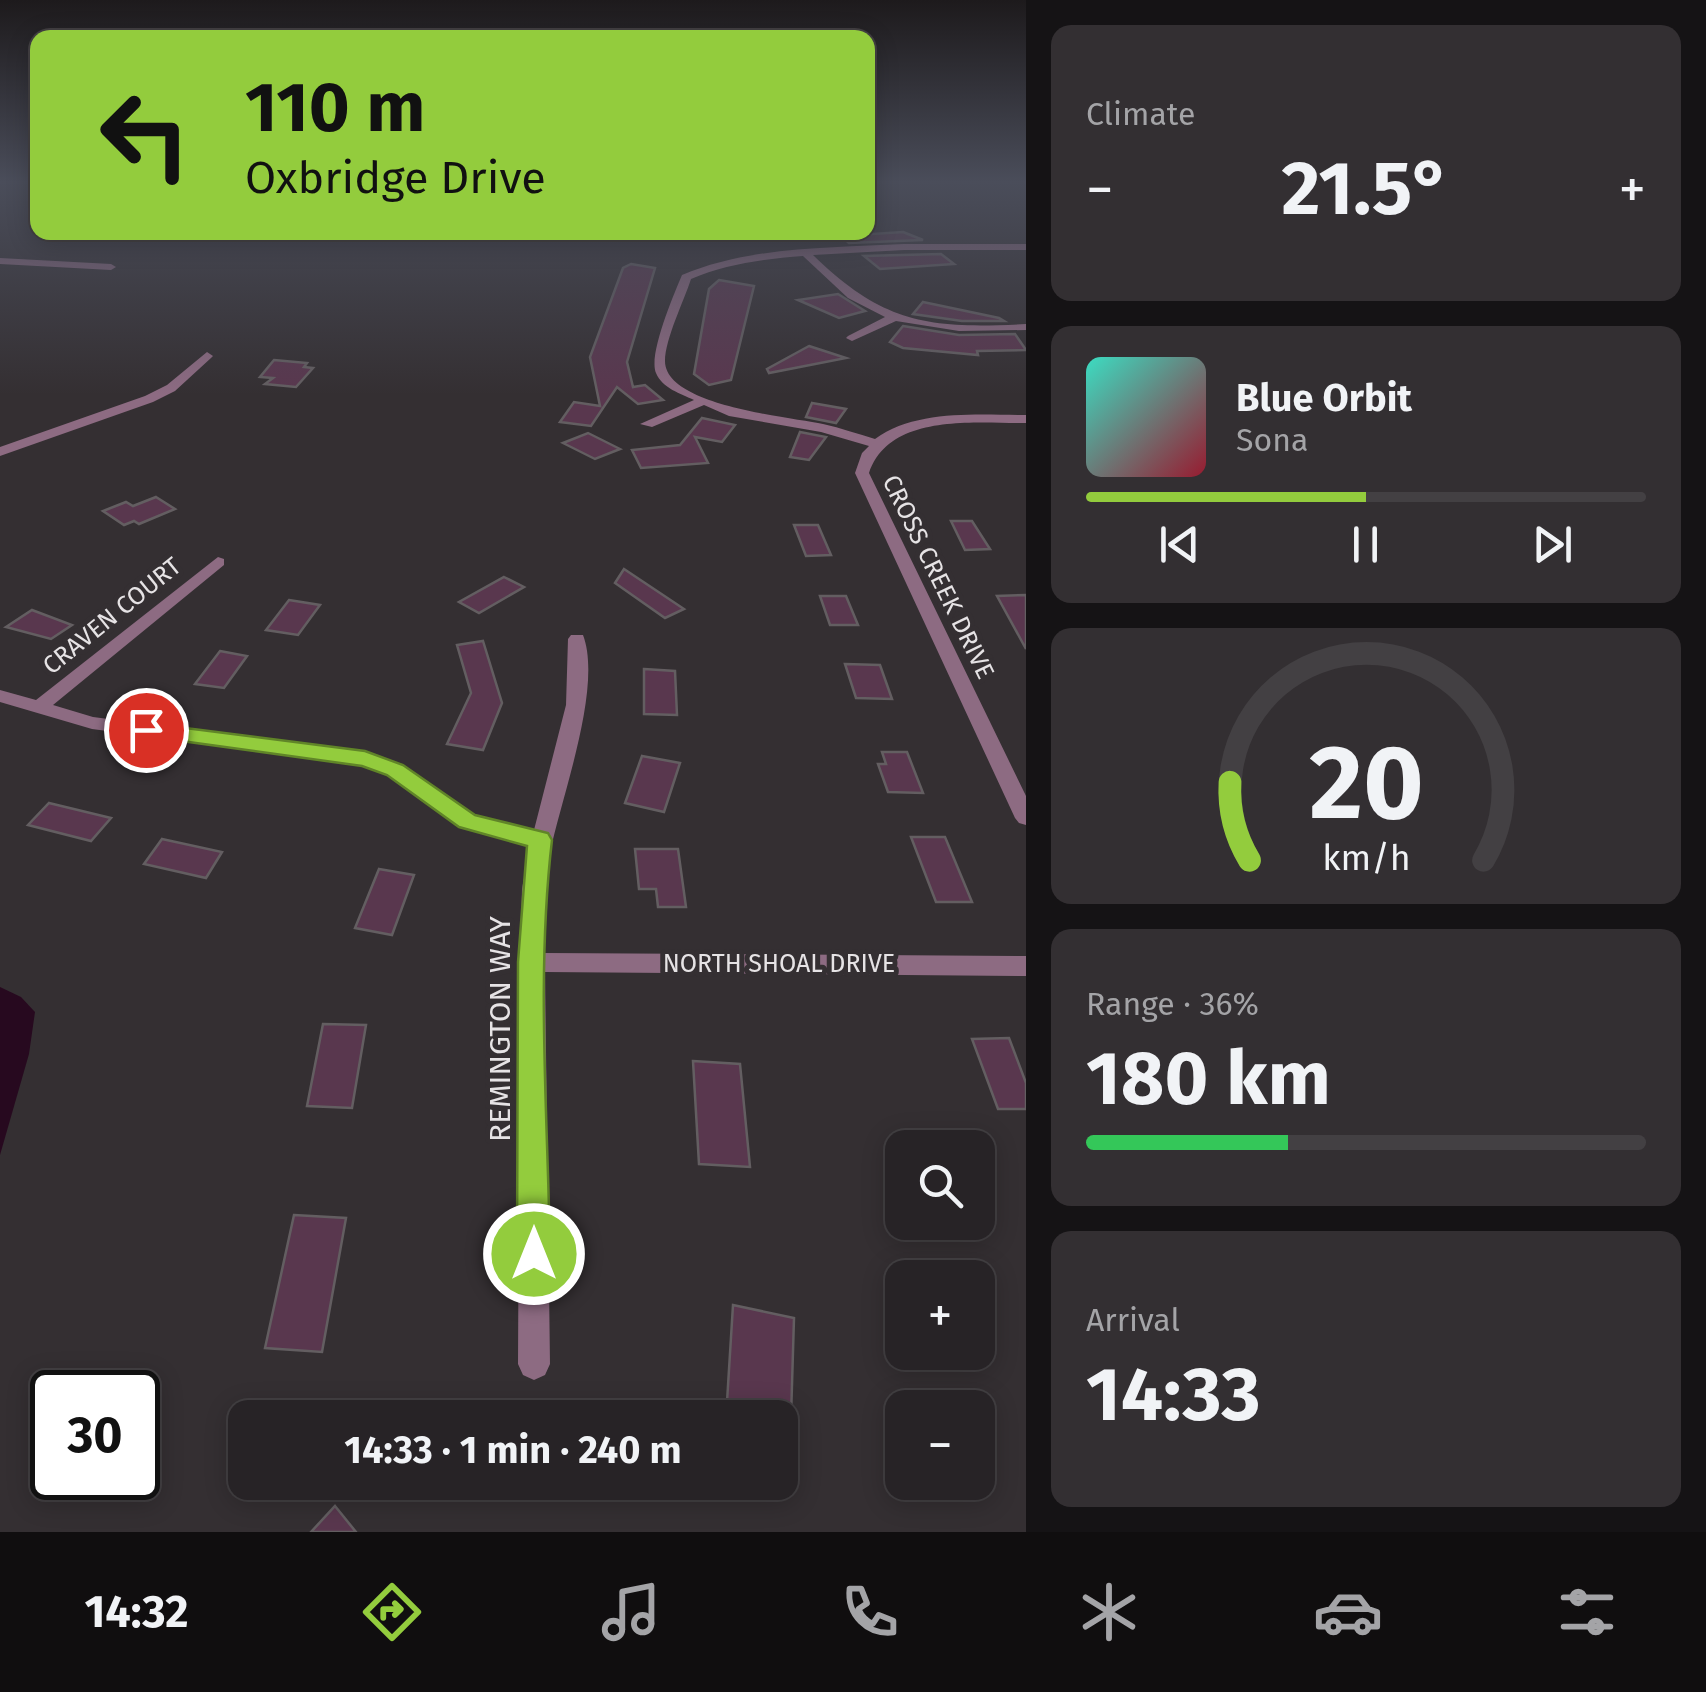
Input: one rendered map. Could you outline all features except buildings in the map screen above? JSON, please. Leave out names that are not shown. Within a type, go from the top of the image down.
[{"type":"street","points":[[838,252],[723,261],[690,273],[682,282],[659,367],[675,387],[701,402],[744,416],[823,428],[877,444]]},
{"type":"street","points":[[806,254],[852,296],[897,316],[962,327],[1026,326]]},
{"type":"street","points":[[0,262],[110,266]]},
{"type":"street","points":[[852,338],[897,316]]},
{"type":"street","points":[[0,452],[149,399],[171,388],[207,356]]},
{"type":"street","points":[[646,424],[701,402]]},
{"type":"street","name":"CROSS CREEK DRIVE","points":[[1026,420],[933,423],[899,432],[877,444],[864,462],[864,484],[1026,818]]},
{"type":"street","name":"CRAVEN COURT","points":[[38,708],[218,562]]},
{"type":"street","name":"REMINGTON WAY","points":[[534,1364],[533,889],[540,840],[577,712],[577,639]]},
{"type":"street","points":[[0,696],[110,726],[365,759],[395,770],[467,821],[540,840]]},
{"type":"street","name":"NORTH SHOAL DRIVE","points":[[532,962],[1026,966]]},
{"type":"shaded area","points":[[0,987],[21,997],[35,1012],[29,1054],[0,1155]]},
{"type":"route","points":[[146,730],[365,759],[395,770],[467,821],[540,840],[533,889],[534,1254]]}]
